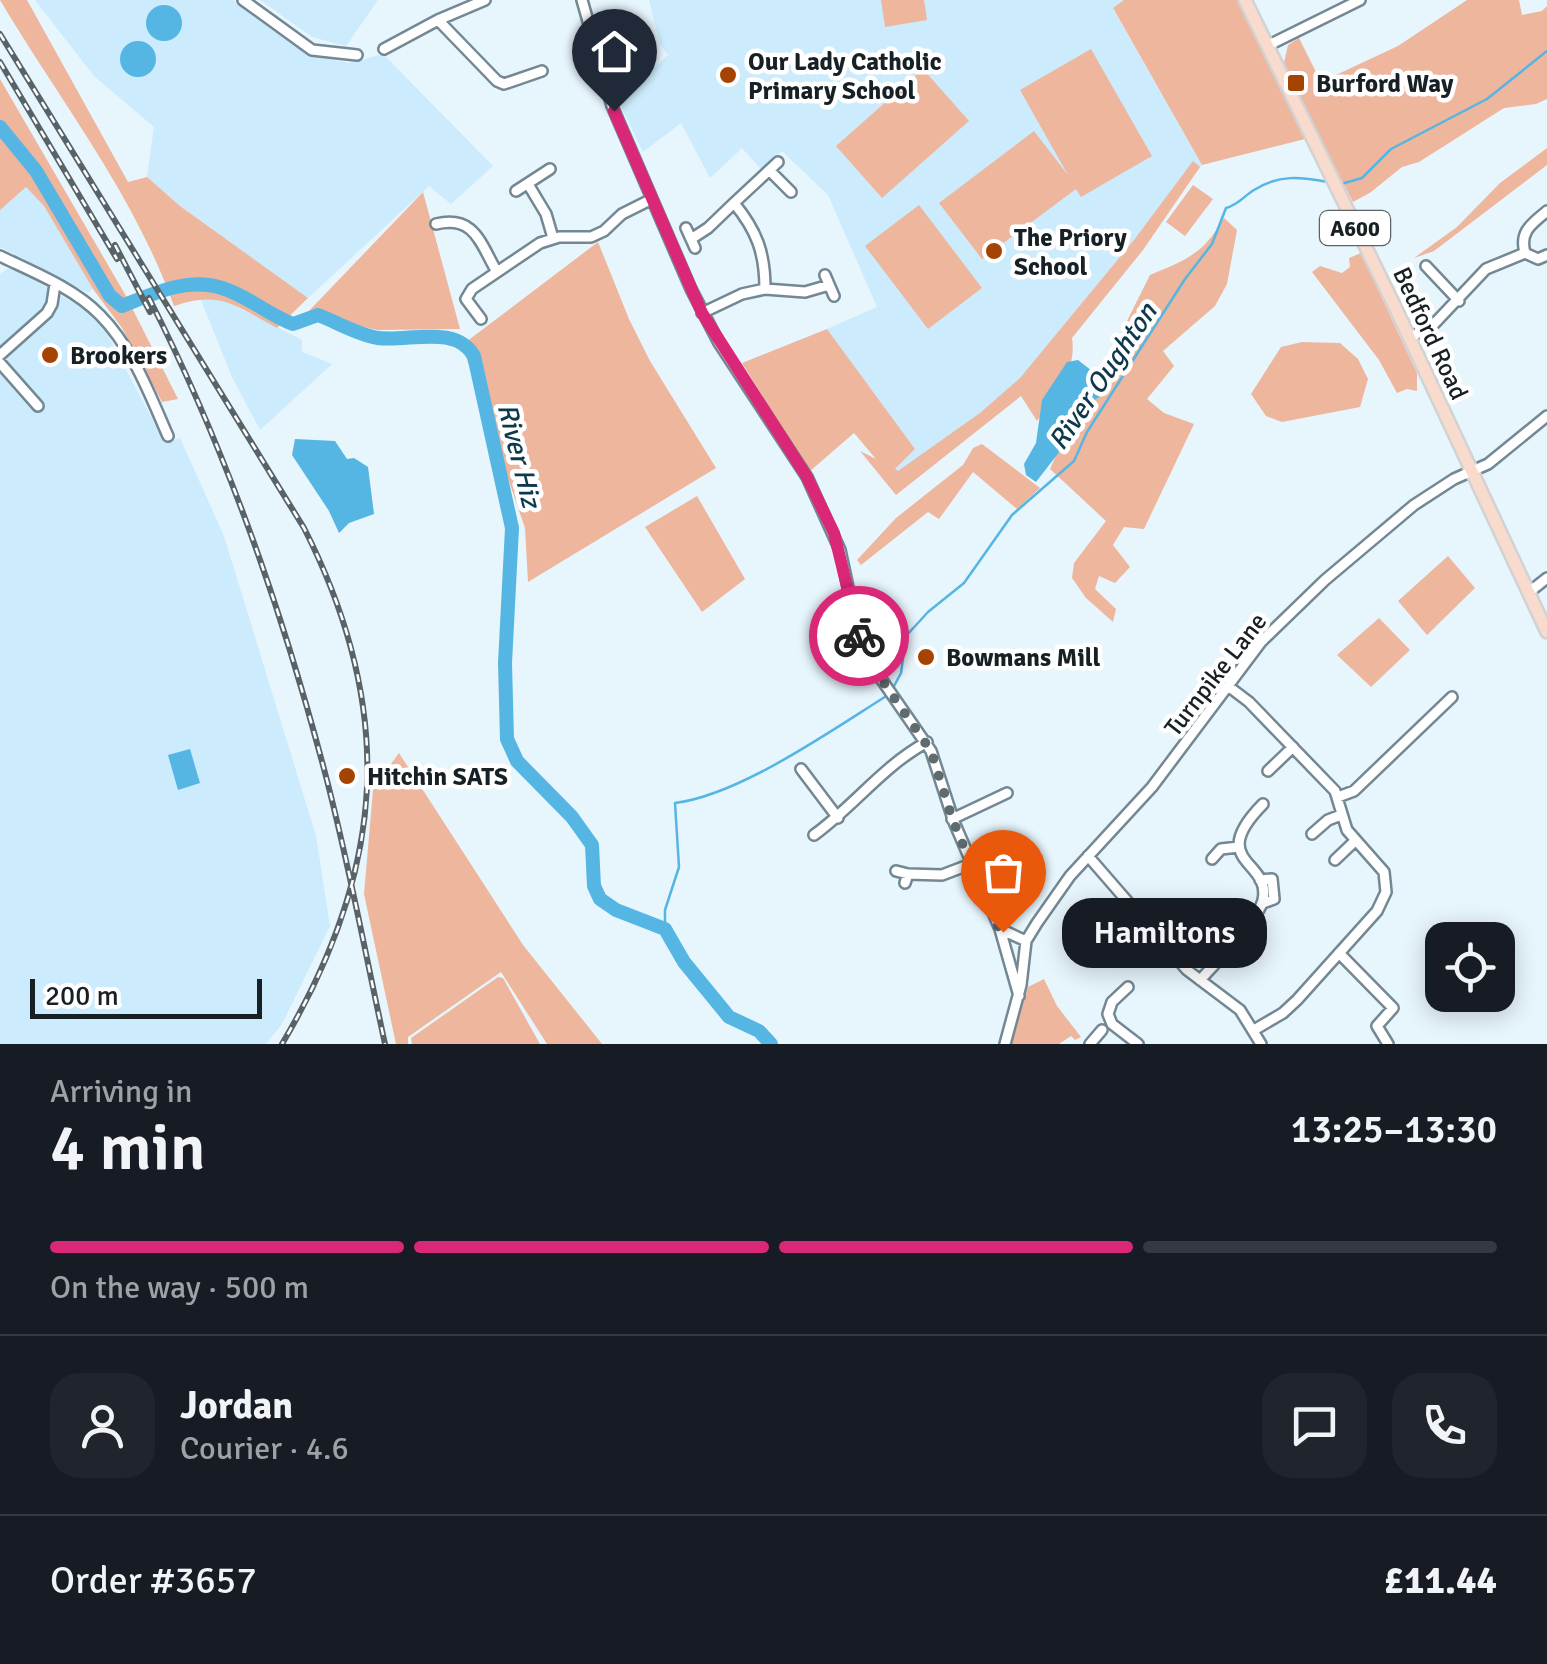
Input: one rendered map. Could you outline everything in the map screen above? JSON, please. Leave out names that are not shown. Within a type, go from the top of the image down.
[{"type":"main road","name":"Bedford Road","points":[[1245,0],[1410,338],[1547,632]]},
{"type":"street","points":[[242,0],[312,50],[356,55]]},
{"type":"street","points":[[384,49],[485,0]]},
{"type":"street","points":[[582,0],[612,106],[702,313],[807,477],[840,550],[858,633],[877,673],[927,742],[952,818],[1000,929],[1019,996]]},
{"type":"street","points":[[1267,46],[1360,0]]},
{"type":"street","points":[[438,20],[497,81],[504,84],[542,71]]},
{"type":"street","points":[[686,228],[693,244],[778,162]]},
{"type":"street","points":[[516,191],[550,169]]},
{"type":"street","points":[[770,171],[792,192]]},
{"type":"street","points":[[528,184],[548,219],[553,238]]},
{"type":"street","points":[[481,319],[466,297],[497,272],[553,238],[592,238],[622,214],[652,199]]},
{"type":"street","points":[[734,203],[760,241],[765,289]]},
{"type":"street","points":[[1524,252],[1521,239],[1526,229],[1547,211]]},
{"type":"street","points":[[436,224],[456,221],[469,226],[497,272]]},
{"type":"street","points":[[1410,338],[1435,323],[1486,269],[1524,252]]},
{"type":"street","points":[[1524,252],[1538,259],[1547,255]]},
{"type":"street","points":[[0,258],[55,284],[92,307],[109,325],[129,356],[168,436]]},
{"type":"street","points":[[1426,266],[1459,301]]},
{"type":"street","points":[[0,355],[48,312],[55,284]]},
{"type":"street","points":[[702,313],[734,297],[765,289],[805,292],[829,285]]},
{"type":"street","points":[[0,363],[38,406]]},
{"type":"street","name":"Turnpike Lane","points":[[1026,941],[1048,906],[1152,787],[1261,642],[1325,580],[1414,505],[1488,464],[1547,416]]},
{"type":"street","points":[[1528,593],[1547,578]]},
{"type":"street","points":[[1228,686],[1249,702],[1334,789],[1341,816],[1356,840],[1382,868],[1386,892],[1377,911],[1290,1008],[1254,1030]]},
{"type":"street","points":[[1338,798],[1354,790],[1452,696]]},
{"type":"street","points":[[814,835],[838,818],[887,768],[927,742]]},
{"type":"street","points":[[1268,771],[1294,747]]},
{"type":"street","points":[[801,769],[838,818]]},
{"type":"street","points":[[952,818],[1006,793]]},
{"type":"street","points":[[1200,980],[1262,903],[1264,890],[1260,880],[1239,847],[1242,829],[1264,804]]},
{"type":"street","points":[[1312,834],[1328,820],[1341,816]]},
{"type":"street","points":[[1334,860],[1356,840]]},
{"type":"street","points":[[1212,859],[1220,850],[1239,847]]},
{"type":"street","points":[[1088,856],[1187,970],[1240,1010],[1260,1044]]},
{"type":"street","points":[[896,871],[907,879],[942,876],[971,864]]},
{"type":"street","points":[[1000,929],[1026,941],[1019,996],[1005,1044]]},
{"type":"street","points":[[1340,953],[1393,1008],[1377,1026],[1377,1032],[1388,1044]]},
{"type":"street","points":[[1128,987],[1112,1002],[1108,1014],[1112,1024],[1138,1044]]},
{"type":"street","points":[[1088,1042],[1102,1030]]},
{"type":"shaded area","points":[[0,0],[27,0],[128,182],[147,177],[180,206],[308,298],[277,328],[217,300],[174,306],[158,265],[117,187]]},
{"type":"shaded area","points":[[35,0],[233,0],[307,54],[349,63],[383,54],[493,166],[451,204],[429,186],[308,298],[180,206],[147,177],[154,127],[94,76]]},
{"type":"shaded area","points":[[260,0],[378,0],[346,46],[312,37]]},
{"type":"shaded area","name":"The Priory School","points":[[649,0],[1124,0],[1113,9],[1202,165],[1089,312],[904,488],[890,474],[915,449],[827,329],[877,307],[828,195],[782,151],[762,170],[742,148],[710,178],[681,123],[643,152],[619,102],[668,55],[660,44]]},
{"type":"shaded area","points":[[881,0],[924,0],[927,20],[885,27]]},
{"type":"shaded area","points":[[1124,0],[1238,0],[1305,139],[1202,165],[1113,8]]},
{"type":"shaded area","points":[[1467,0],[1519,0],[1522,15],[1542,11],[1547,6],[1547,99],[1504,108],[1419,162],[1402,167],[1353,202],[1283,67],[1288,45],[1299,38],[1321,82],[1398,46]]},
{"type":"shaded area","points":[[1091,49],[1152,156],[1081,197],[1076,189],[982,259],[939,203],[1034,131],[1068,175],[1020,90]]},
{"type":"shaded area","points":[[923,69],[969,121],[882,198],[836,146]]},
{"type":"shaded area","points":[[0,79],[126,296],[178,399],[162,402],[122,328],[93,289],[44,206],[26,187],[0,210]]},
{"type":"shaded area","points":[[1547,148],[1547,165],[1434,251],[1414,258],[1457,227],[1500,183]]},
{"type":"shaded area","points":[[1193,161],[1200,167],[1143,250],[1072,338],[1068,372],[1037,421],[1021,396],[896,495],[860,451],[876,459],[854,433],[809,472],[742,363],[827,329],[915,449],[895,469],[898,471],[980,413],[1020,378],[1134,240]]},
{"type":"shaded area","points":[[1193,185],[1213,199],[1185,236],[1166,222]]},
{"type":"shaded area","points":[[26,187],[44,206],[93,289],[88,293],[0,247],[0,210]]},
{"type":"shaded area","points":[[423,192],[460,329],[377,330],[306,314]]},
{"type":"shaded area","points":[[919,205],[982,288],[928,329],[865,246]]},
{"type":"shaded area","points":[[1224,218],[1237,230],[1227,284],[1215,306],[1163,351],[1174,366],[1147,399],[1164,413],[1194,424],[1144,529],[1124,527],[1113,545],[1130,567],[1115,583],[1099,576],[1095,589],[1116,609],[1113,622],[1086,598],[1072,578],[1074,563],[1106,521],[1050,469],[1073,417],[1118,360],[1113,349],[1150,275],[1193,254]]},
{"type":"shaded area","points":[[598,242],[650,361],[716,468],[528,582],[525,528],[462,345]]},
{"type":"shaded area","points":[[1361,253],[1417,373],[1417,391],[1397,393],[1379,360],[1312,272],[1320,266],[1342,273],[1350,267],[1349,258]]},
{"type":"shaded area","points":[[10,267],[83,308],[105,330],[165,443],[180,438],[224,536],[316,836],[330,926],[282,1024],[266,1044],[0,1044],[0,274]]},
{"type":"shaded area","points":[[203,296],[226,301],[302,340],[302,352],[332,364],[260,430],[232,377],[201,300]]},
{"type":"shaded area","points":[[1302,342],[1340,343],[1358,359],[1368,379],[1360,407],[1282,422],[1266,416],[1251,394],[1281,347]]},
{"type":"shaded area","points":[[982,444],[1040,488],[1017,509],[973,472],[939,519],[928,512],[861,565],[857,560],[896,518],[963,465],[973,448]]},
{"type":"shaded area","points":[[697,496],[745,579],[702,612],[645,527]]},
{"type":"shaded area","points":[[1448,556],[1475,588],[1427,635],[1398,601]]},
{"type":"shaded area","points":[[1379,618],[1410,650],[1371,687],[1337,655]]},
{"type":"shaded area","points":[[399,753],[523,945],[602,1044],[547,1044],[501,972],[408,1037],[408,1044],[396,1044],[364,894],[375,767],[388,768]]},
{"type":"shaded area","points":[[498,977],[503,978],[540,1044],[412,1044],[411,1038]]},
{"type":"shaded area","points":[[1044,979],[1057,1006],[1081,1037],[1075,1040],[1071,1036],[1059,1044],[1010,1044],[1028,987]]},
{"type":"water","points":[[164,5],[176,11],[182,23],[176,35],[164,41],[152,35],[146,23],[152,11]]},
{"type":"water","points":[[138,41],[151,46],[156,59],[151,72],[138,77],[125,72],[120,59],[125,46]]},
{"type":"water","points":[[1121,354],[1122,362],[1099,397],[1084,408],[1060,451],[1036,482],[1026,475],[1024,464],[1036,443],[1042,400],[1067,362],[1078,360],[1092,371]]},
{"type":"water","points":[[295,439],[335,441],[347,459],[354,458],[368,467],[374,514],[349,523],[339,533],[292,455]]},
{"type":"water","points":[[190,749],[200,783],[178,790],[168,755]]},
{"type":"waterway","name":"River Oughton","points":[[1341,184],[1362,178],[1391,149],[1487,99],[1547,51]]},
{"type":"waterway","name":"River Hiz","points":[[0,127],[36,171],[110,296],[122,306],[171,288],[209,285],[231,291],[293,324],[318,315],[378,338],[443,337],[466,346],[474,356],[512,528],[505,663],[507,739],[517,761],[572,817],[592,845],[594,886],[600,899],[616,910],[665,929],[684,962],[729,1017],[759,1031],[771,1044]]},
{"type":"waterway","name":"River Oughton","points":[[893,688],[901,673],[906,636],[964,583],[1012,515],[1074,461],[1087,432],[1185,279],[1212,244],[1226,208],[1272,181],[1299,178],[1328,182]]},
{"type":"waterway","name":"River Oughton","points":[[665,929],[665,910],[679,867],[675,803],[728,788],[756,775],[888,695]]},
{"type":"railway","points":[[0,34],[304,528],[334,596],[354,661],[365,726],[367,789],[359,852],[342,915],[317,979],[282,1044]]},
{"type":"railway","points":[[0,62],[117,259]]},
{"type":"railway","points":[[115,245],[150,312]]},
{"type":"railway","points":[[149,298],[226,470],[289,648],[333,803],[385,1044]]},
{"type":"way so far","points":[[859,636],[877,673],[927,742],[994,922],[1003,932]]},
{"type":"place","name":"Our Lady Catholic Primary School","points":[[728,75]]},
{"type":"place","name":"Burford Way","points":[[1296,83]]},
{"type":"place","name":"The Priory School","points":[[994,251]]},
{"type":"place","name":"Brookers","points":[[50,355]]},
{"type":"place","name":"Bowmans Mill","points":[[926,657]]},
{"type":"place","name":"Hitchin SATS","points":[[347,776]]},
{"type":"place","name":"Hamiltons","points":[[1003,932]]},
{"type":"route","points":[[614,111],[702,313],[807,477],[834,533],[859,636]]}]
